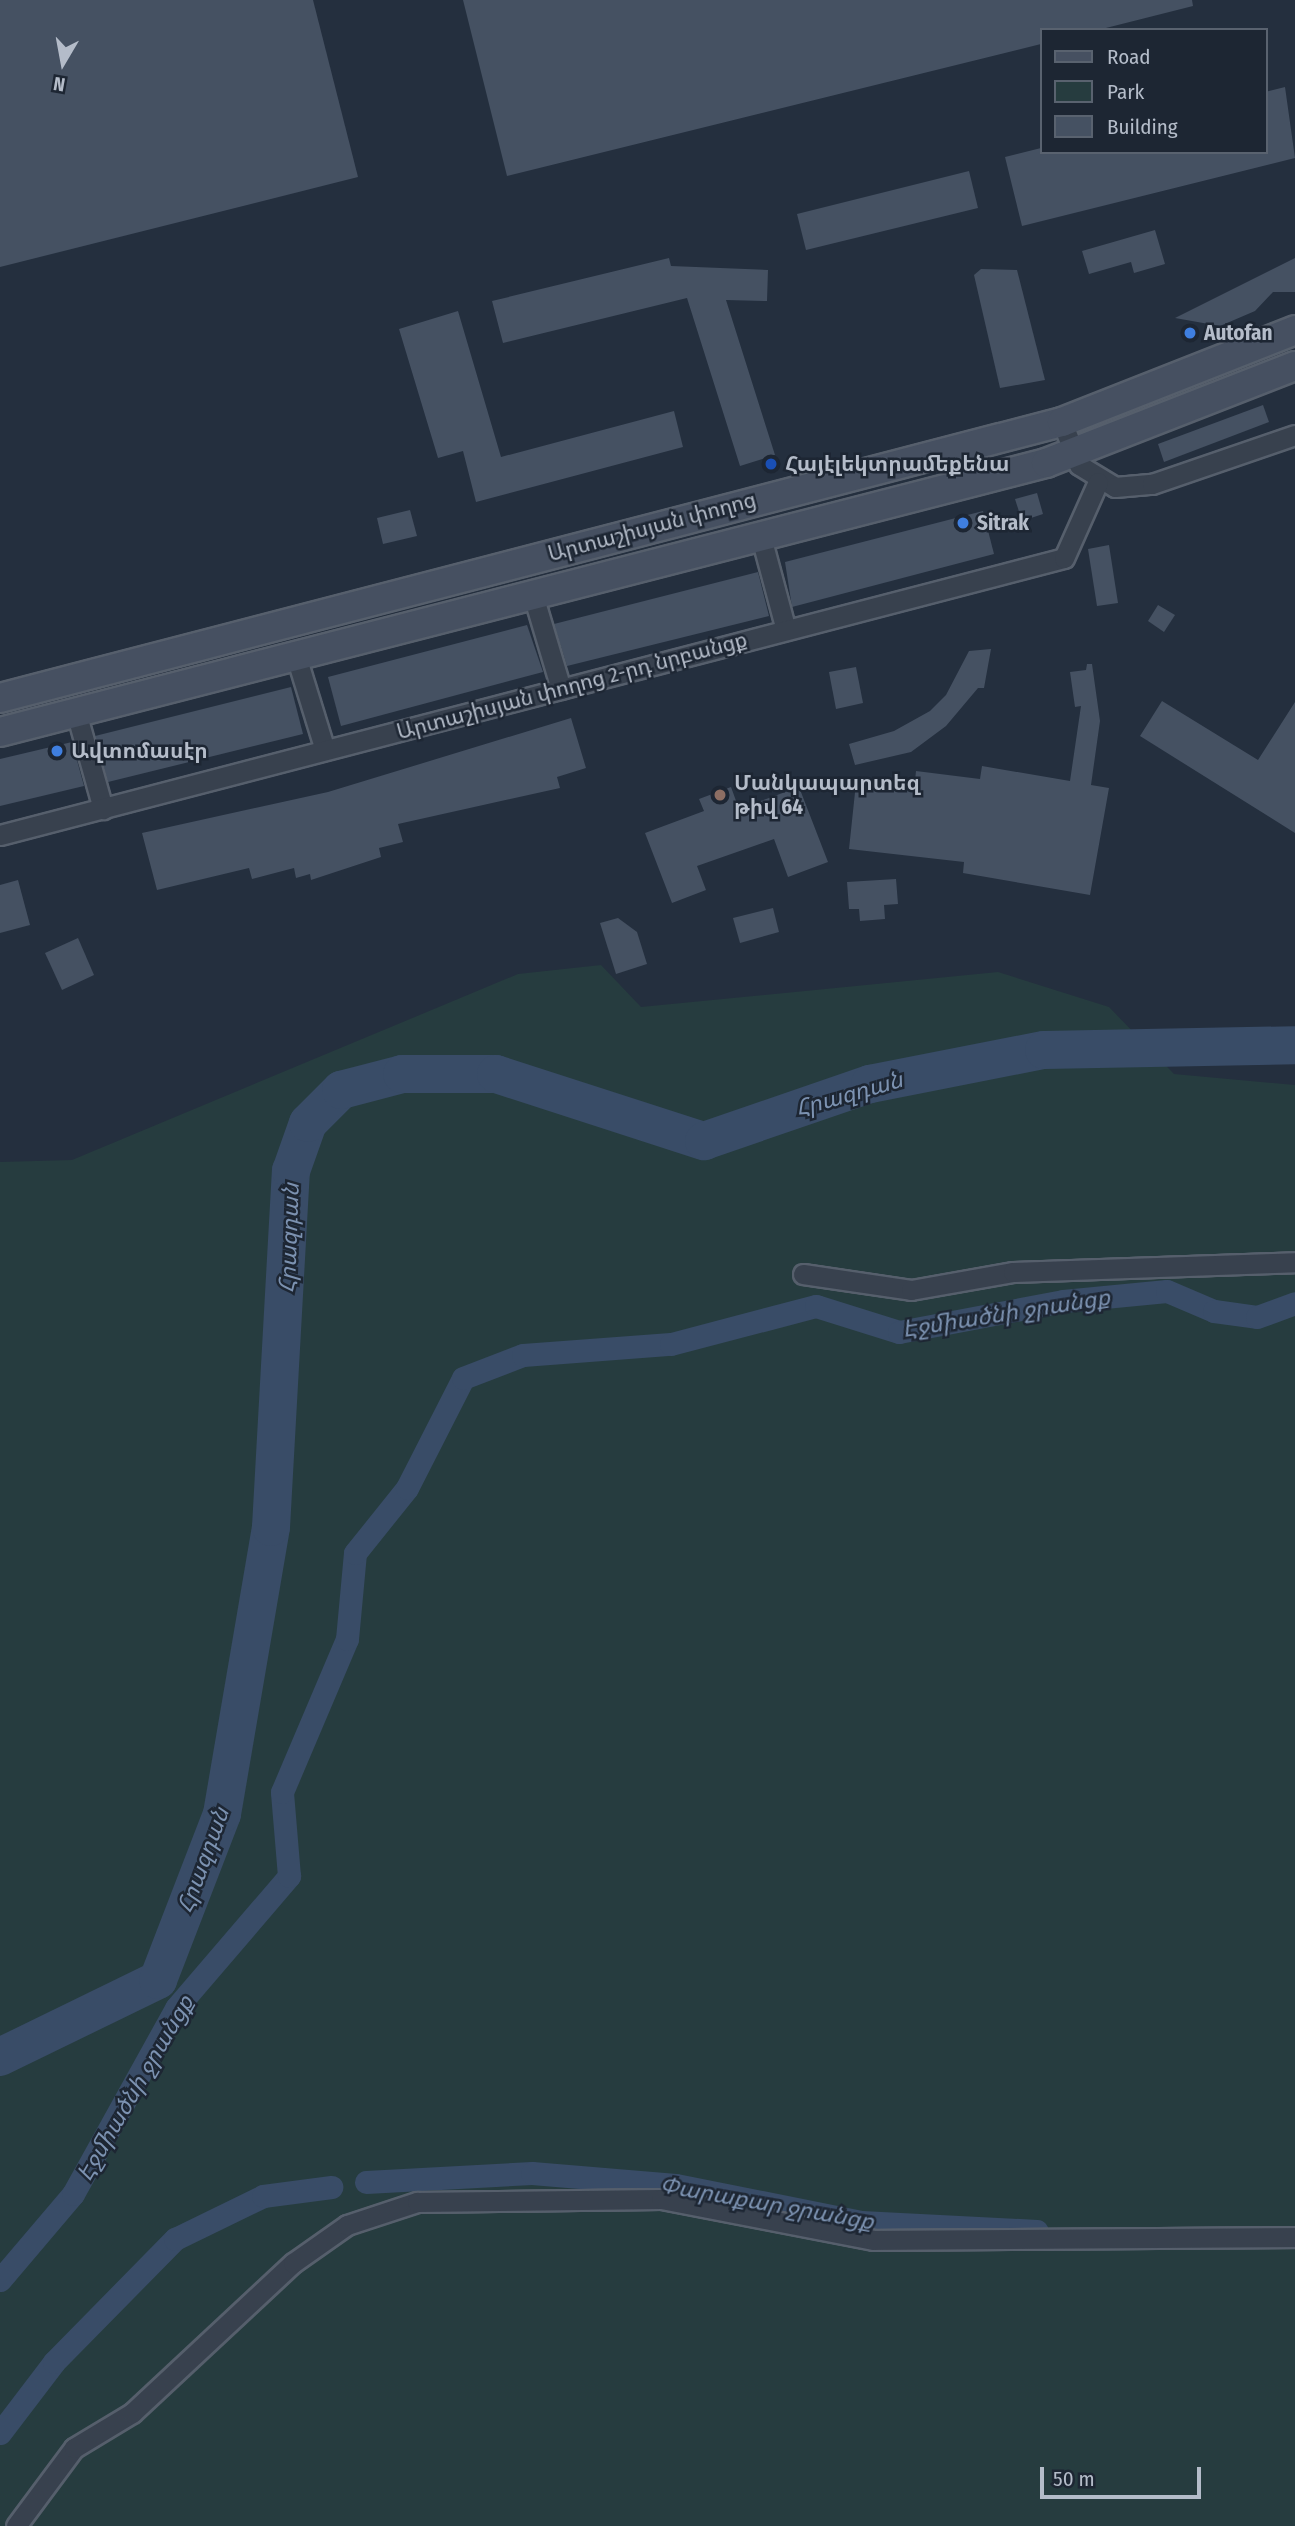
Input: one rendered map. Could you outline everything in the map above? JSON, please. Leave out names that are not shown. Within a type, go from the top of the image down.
[{"type":"main road","name":"Արտաշիսյան փողոց","points":[[0,698],[1062,422],[1295,330]]},
{"type":"main road","name":"Արտաշիսյան փողոց","points":[[0,732],[1073,454],[1295,366]]},
{"type":"street","points":[[1062,422],[1073,454],[1098,482],[1143,486],[1295,435]]},
{"type":"street","name":"Արտաշիսյան փողոց 2-րդ նրբանցք","points":[[0,835],[1064,558],[1098,482]]},
{"type":"street","points":[[761,537],[786,630]]},
{"type":"street","points":[[533,595],[561,688]]},
{"type":"street","points":[[296,656],[325,750]]},
{"type":"street","points":[[76,712],[103,809]]},
{"type":"street","points":[[803,1274],[911,1290],[1013,1272],[1295,1262]]},
{"type":"street","points":[[16,2526],[74,2448],[132,2413],[293,2263],[347,2225],[416,2202],[661,2199],[873,2240],[1295,2237]]},
{"type":"green space","points":[[601,965],[641,1007],[998,972],[1109,1007],[1174,1074],[1295,1085],[1295,2526],[0,2526],[0,1162],[72,1160],[518,974]]},
{"type":"building","points":[[0,0],[313,0],[358,177],[0,267]]},
{"type":"building","points":[[463,0],[1192,0],[1193,6],[1106,28],[1040,28],[1040,44],[507,176]]},
{"type":"building","points":[[1285,87],[1295,158],[1022,226],[1005,157],[1040,148],[1040,154],[1267,154],[1267,92]]},
{"type":"building","points":[[969,171],[978,208],[806,250],[797,214]]},
{"type":"building","points":[[1155,230],[1165,264],[1134,273],[1131,262],[1089,274],[1082,251]]},
{"type":"building","points":[[669,258],[671,266],[768,270],[767,301],[726,300],[775,455],[740,466],[687,298],[503,343],[492,301]]},
{"type":"building","points":[[1295,258],[1295,292],[1273,292],[1255,311],[1220,326],[1175,318]]},
{"type":"building","points":[[981,269],[1017,270],[1045,380],[1000,388],[974,275]]},
{"type":"building","points":[[458,311],[501,457],[674,411],[683,447],[476,502],[463,451],[438,458],[399,329]]},
{"type":"building","points":[[1263,405],[1269,422],[1164,462],[1158,444]]},
{"type":"building","points":[[1037,493],[1043,514],[1022,521],[1015,499]]},
{"type":"building","points":[[410,510],[417,536],[383,544],[377,518]]},
{"type":"building","points":[[983,511],[994,554],[792,607],[785,562]]},
{"type":"building","points":[[1109,545],[1118,603],[1097,606],[1088,549]]},
{"type":"building","points":[[758,572],[769,616],[567,666],[554,624]]},
{"type":"building","points":[[1158,605],[1175,615],[1164,632],[1148,621]]},
{"type":"building","points":[[527,625],[543,672],[341,726],[328,677]]},
{"type":"building","points":[[991,649],[984,688],[978,688],[946,726],[911,752],[855,765],[849,744],[894,731],[930,711],[946,695],[969,651]]},
{"type":"building","points":[[1087,664],[1092,664],[1100,721],[1091,785],[1109,788],[1090,895],[963,873],[964,862],[849,849],[856,783],[914,790],[916,771],[980,779],[982,766],[1070,781],[1081,706],[1075,707],[1070,672],[1086,670]]},
{"type":"building","points":[[856,667],[863,703],[836,709],[829,672]]},
{"type":"building","points":[[291,687],[303,734],[108,782],[95,736]]},
{"type":"building","points":[[1162,701],[1258,760],[1295,702],[1295,833],[1140,736]]},
{"type":"building","points":[[571,718],[586,768],[557,777],[560,788],[398,824],[403,842],[379,848],[381,857],[311,880],[310,874],[296,878],[294,868],[252,879],[249,868],[157,890],[142,833],[328,792]]},
{"type":"building","points":[[72,742],[84,786],[0,806],[0,759]]},
{"type":"building","points":[[731,787],[739,809],[799,787],[828,862],[788,877],[774,839],[697,866],[706,890],[672,903],[645,833],[704,811],[699,799]]},
{"type":"building","points":[[896,879],[898,904],[884,905],[885,919],[860,921],[859,909],[849,909],[847,882]]},
{"type":"building","points":[[18,880],[30,925],[0,933],[0,885]]},
{"type":"building","points":[[773,908],[779,932],[740,943],[733,918]]},
{"type":"building","points":[[618,918],[637,932],[647,964],[616,974],[600,923]]},
{"type":"building","points":[[78,938],[94,975],[62,990],[45,953]]},
{"type":"waterway","name":"Հրազդան","points":[[0,2057],[158,1980],[222,1814],[271,1527],[291,1171],[308,1123],[341,1090],[402,1074],[496,1074],[704,1141],[870,1084],[1044,1050],[1295,1045]]},
{"type":"waterway","name":"Էջմիածնի ջրանցք","points":[[0,2280],[73,2194],[176,2008],[289,1876],[282,1792],[347,1639],[355,1553],[407,1488],[463,1378],[523,1355],[671,1344],[816,1306],[899,1332],[1063,1301],[1167,1291],[1214,1311],[1257,1317],[1295,1303]]},
{"type":"waterway","name":"Փարաքար ջրանցք","points":[[366,2182],[532,2173],[676,2185],[861,2222],[1037,2231]]},
{"type":"waterway","name":"Փարաքար ջրանցք","points":[[0,2433],[54,2362],[175,2239],[263,2196],[331,2187]]},
{"type":"place","name":"Autofan","points":[[1190,333]]},
{"type":"place","name":"Հայէլեկտրամեքենա","points":[[771,464]]},
{"type":"place","name":"Sitrak","points":[[963,523]]},
{"type":"place","name":"Ավտոմասէր","points":[[57,751]]},
{"type":"place","name":"Մանկապարտեզ թիվ 64","points":[[720,795]]}]
